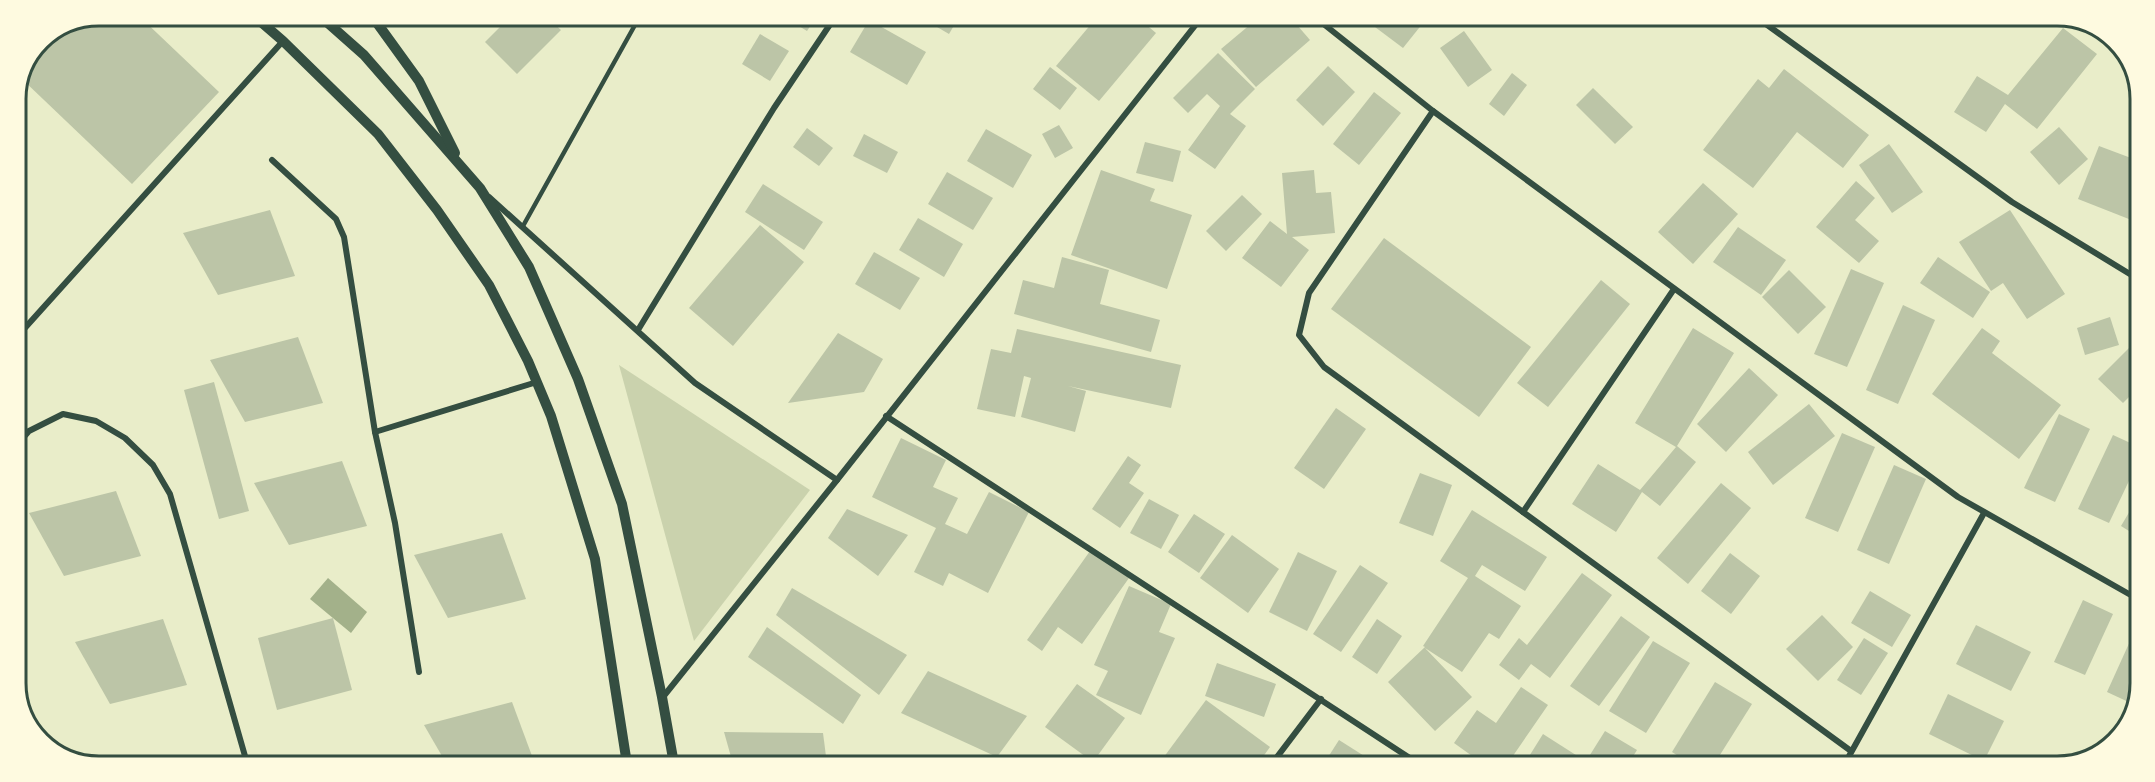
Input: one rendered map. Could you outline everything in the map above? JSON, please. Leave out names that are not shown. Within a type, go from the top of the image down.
[{"type":"street","points":[[266,26],[378,134],[437,210],[489,285],[537,382],[551,416],[595,559],[626,756]]},
{"type":"street","points":[[332,26],[364,55],[480,188],[695,383],[837,480]]},
{"type":"street","points":[[379,26],[419,81],[463,169]]},
{"type":"street","points":[[638,330],[774,108],[829,26]]},
{"type":"street","points":[[662,697],[837,480],[1195,26]]},
{"type":"street","points":[[1326,26],[1433,111],[1958,497],[2130,594]]},
{"type":"street","points":[[1769,26],[2012,202],[2129,273]]},
{"type":"street","points":[[26,327],[283,41]]},
{"type":"street","points":[[1433,111],[1309,293],[1299,334],[1324,367],[1851,751]]},
{"type":"street","points":[[272,160],[336,219],[344,237],[375,432],[395,523],[419,672]]},
{"type":"street","points":[[480,188],[529,267],[578,380],[601,442],[622,504],[673,756]]},
{"type":"street","points":[[1523,512],[1674,289]]},
{"type":"street","points":[[375,432],[537,382]]},
{"type":"street","points":[[26,434],[63,414],[96,421],[124,438],[153,465],[170,494],[245,756]]},
{"type":"street","points":[[886,416],[1407,756]]},
{"type":"street","points":[[1848,756],[1984,513]]},
{"type":"street","points":[[1278,756],[1321,699]]},
{"type":"lane","points":[[523,226],[634,26]]},
{"type":"shaded area","points":[[619,365],[810,490],[694,641]]},
{"type":"shaded area","points":[[328,578],[367,612],[351,633],[310,599]]},
{"type":"building","points":[[99,26],[150,26],[219,92],[132,184],[27,84],[38,58],[47,47],[71,31]]},
{"type":"building","points":[[501,26],[557,26],[561,30],[517,74],[485,42]]},
{"type":"building","points":[[799,26],[810,26],[807,31]]},
{"type":"building","points":[[865,26],[880,26],[926,52],[907,85],[850,52]]},
{"type":"building","points":[[935,26],[954,26],[949,34]]},
{"type":"building","points":[[1089,26],[1148,26],[1156,33],[1099,101],[1056,66]]},
{"type":"building","points":[[1248,26],[1298,26],[1310,40],[1256,87],[1221,49]]},
{"type":"building","points":[[1374,26],[1421,26],[1403,48]]},
{"type":"building","points":[[2063,28],[2097,54],[2037,129],[2005,104],[1986,132],[1954,112],[1977,76],[2008,95]]},
{"type":"building","points":[[1464,31],[1492,70],[1468,87],[1440,48]]},
{"type":"building","points":[[760,34],[789,51],[770,81],[742,64]]},
{"type":"building","points":[[1218,53],[1255,89],[1230,114],[1246,126],[1215,169],[1188,150],[1220,106],[1207,94],[1188,113],[1173,98]]},
{"type":"building","points":[[1328,66],[1355,92],[1323,126],[1296,100]]},
{"type":"building","points":[[1050,67],[1077,88],[1060,110],[1033,89]]},
{"type":"building","points":[[1784,69],[1869,135],[1843,168],[1797,132],[1753,188],[1703,150],[1758,79],[1769,88]]},
{"type":"building","points":[[1512,73],[1527,85],[1504,116],[1489,104]]},
{"type":"building","points":[[1593,88],[1633,127],[1615,144],[1576,105]]},
{"type":"building","points":[[1374,92],[1401,113],[1359,165],[1333,144]]},
{"type":"building","points":[[1059,125],[1073,148],[1055,158],[1042,134]]},
{"type":"building","points":[[2059,127],[2088,159],[2059,185],[2030,152]]},
{"type":"building","points":[[807,128],[833,148],[819,166],[793,147]]},
{"type":"building","points":[[986,129],[1032,155],[1013,188],[967,161]]},
{"type":"building","points":[[864,134],[898,152],[887,173],[853,156]]},
{"type":"building","points":[[1145,142],[1181,151],[1173,182],[1136,173]]},
{"type":"building","points":[[1889,144],[1923,192],[1892,213],[1859,165]]},
{"type":"building","points":[[2099,146],[2129,157],[2129,219],[2078,199]]},
{"type":"building","points":[[1101,170],[1155,189],[1150,201],[1192,215],[1167,289],[1071,255]]},
{"type":"building","points":[[1314,170],[1316,193],[1331,192],[1335,233],[1292,237],[1309,250],[1281,287],[1242,258],[1270,221],[1287,234],[1282,173]]},
{"type":"building","points":[[947,172],[993,198],[973,230],[928,204]]},
{"type":"building","points":[[1856,181],[1875,198],[1855,220],[1879,241],[1859,263],[1816,227]]},
{"type":"building","points":[[1703,183],[1738,214],[1693,264],[1658,232]]},
{"type":"building","points":[[763,184],[823,222],[804,250],[745,212]]},
{"type":"building","points":[[1242,195],[1262,214],[1226,251],[1206,231]]},
{"type":"building","points":[[270,210],[295,276],[218,295],[183,233]]},
{"type":"building","points":[[2010,210],[2065,294],[2027,319],[2003,283],[1991,291],[1959,242]]},
{"type":"building","points":[[918,218],[963,244],[944,277],[899,250]]},
{"type":"building","points":[[760,225],[804,262],[733,346],[689,308]]},
{"type":"building","points":[[1738,227],[1786,260],[1761,295],[1713,262]]},
{"type":"building","points":[[1384,238],[1531,347],[1479,417],[1331,309]]},
{"type":"building","points":[[874,252],[920,278],[900,310],[855,284]]},
{"type":"building","points":[[1062,257],[1109,270],[1100,304],[1160,320],[1151,352],[1014,314],[1023,280],[1054,288]]},
{"type":"building","points":[[1938,257],[1990,292],[1973,318],[1920,283]]},
{"type":"building","points":[[1851,269],[1884,283],[1847,367],[1814,354]]},
{"type":"building","points":[[1789,270],[1826,307],[1798,334],[1762,297]]},
{"type":"building","points":[[1601,280],[1630,304],[1548,407],[1517,383]]},
{"type":"building","points":[[1903,305],[1935,320],[1898,404],[1866,390]]},
{"type":"building","points":[[2110,317],[2119,345],[2085,355],[2077,328]]},
{"type":"building","points":[[1693,328],[1734,353],[1677,446],[1696,462],[1660,506],[1642,492],[1616,532],[1572,504],[1598,464],[1640,490],[1676,447],[1635,423]]},
{"type":"building","points":[[1982,328],[2000,341],[1992,353],[2061,405],[2019,459],[1932,394]]},
{"type":"building","points":[[1017,329],[1181,365],[1171,408],[1068,386],[1086,391],[1075,432],[1021,417],[1031,378],[1024,376],[1015,417],[977,409],[991,349],[1011,353]]},
{"type":"building","points":[[838,333],[883,359],[864,392],[788,403]]},
{"type":"building","points":[[298,337],[323,403],[245,422],[210,360]]},
{"type":"building","points":[[2129,348],[2130,396],[2123,403],[2098,379]]},
{"type":"building","points":[[1749,368],[1778,395],[1726,452],[1697,424]]},
{"type":"building","points":[[214,382],[249,511],[219,519],[184,390]]},
{"type":"building","points":[[1809,404],[1835,436],[1773,485],[1748,452]]},
{"type":"building","points":[[1336,408],[1366,429],[1324,489],[1294,468]]},
{"type":"building","points":[[2059,414],[2090,429],[2055,502],[2024,488]]},
{"type":"building","points":[[1842,433],[1875,447],[1838,532],[1805,518]]},
{"type":"building","points":[[2113,435],[2130,443],[2130,479],[2109,523],[2078,509]]},
{"type":"building","points":[[901,438],[946,460],[933,487],[958,498],[945,524],[967,534],[989,492],[1029,512],[988,593],[949,573],[943,586],[914,572],[936,528],[872,497]]},
{"type":"building","points":[[1128,456],[1141,465],[1129,483],[1144,493],[1120,528],[1092,509]]},
{"type":"building","points":[[342,461],[367,526],[289,545],[254,483]]},
{"type":"building","points":[[1894,465],[1926,479],[1889,564],[1857,550]]},
{"type":"building","points":[[1420,473],[1452,485],[1433,536],[1399,523]]},
{"type":"building","points":[[1721,483],[1751,508],[1688,584],[1657,558]]},
{"type":"building","points":[[116,491],[141,556],[64,576],[29,513]]},
{"type":"building","points":[[1149,499],[1179,515],[1161,549],[1130,533]]},
{"type":"building","points":[[847,509],[908,535],[878,576],[828,538]]},
{"type":"building","points":[[1472,510],[1547,557],[1525,591],[1482,565],[1475,576],[1521,606],[1499,639],[1489,633],[1462,672],[1425,648],[1472,697],[1435,731],[1388,682],[1425,647],[1423,646],[1468,578],[1440,561]]},
{"type":"building","points":[[2130,511],[2130,531],[2121,526]]},
{"type":"building","points":[[1194,514],[1225,534],[1199,573],[1168,552]]},
{"type":"building","points":[[502,533],[526,599],[448,618],[414,555]]},
{"type":"building","points":[[1232,535],[1279,569],[1248,613],[1200,578]]},
{"type":"building","points":[[1090,551],[1129,578],[1082,644],[1058,627],[1042,651],[1027,640]]},
{"type":"building","points":[[1298,552],[1337,571],[1307,631],[1269,612]]},
{"type":"building","points":[[1730,553],[1760,576],[1731,614],[1701,591]]},
{"type":"building","points":[[1360,565],[1388,583],[1341,652],[1313,634]]},
{"type":"building","points":[[1582,573],[1612,595],[1550,678],[1531,664],[1519,680],[1499,665],[1519,638],[1527,645]]},
{"type":"building","points":[[1129,586],[1171,604],[1159,632],[1175,638],[1141,715],[1096,695],[1108,671],[1094,665]]},
{"type":"building","points":[[792,588],[907,655],[879,695],[776,615]]},
{"type":"building","points":[[1870,591],[1911,615],[1892,647],[1851,623]]},
{"type":"building","points":[[2083,600],[2113,614],[2085,675],[2054,662]]},
{"type":"building","points":[[1822,615],[1853,647],[1818,681],[1786,649]]},
{"type":"building","points":[[1621,616],[1650,637],[1599,706],[1570,686]]},
{"type":"building","points":[[333,618],[352,690],[277,710],[258,638]]},
{"type":"building","points":[[163,619],[187,685],[110,704],[75,642]]},
{"type":"building","points":[[1377,619],[1402,636],[1377,674],[1352,657]]},
{"type":"building","points":[[1976,625],[2031,652],[2011,691],[1956,664]]},
{"type":"building","points":[[767,627],[861,695],[843,724],[748,657]]},
{"type":"building","points":[[1864,638],[1888,653],[1861,695],[1837,680]]},
{"type":"building","points":[[1653,641],[1690,663],[1646,733],[1609,711]]},
{"type":"building","points":[[2130,641],[2130,683],[2127,701],[2107,692]]},
{"type":"building","points":[[1217,663],[1276,684],[1264,717],[1205,696]]},
{"type":"building","points":[[928,671],[1027,716],[998,756],[995,756],[901,713]]},
{"type":"building","points":[[1715,682],[1752,704],[1719,756],[1678,756],[1672,752]]},
{"type":"building","points":[[1077,684],[1125,718],[1097,756],[1085,756],[1045,727]]},
{"type":"building","points":[[1521,687],[1548,705],[1513,756],[1472,756],[1454,743],[1477,710],[1496,723]]},
{"type":"building","points":[[1948,694],[2004,721],[1986,756],[1974,756],[1929,734]]},
{"type":"building","points":[[1206,700],[1270,747],[1264,756],[1165,756]]},
{"type":"building","points":[[512,702],[532,756],[442,756],[424,725]]},
{"type":"building","points":[[1605,731],[1637,750],[1633,756],[1589,756]]},
{"type":"building","points":[[724,732],[823,733],[826,756],[731,756]]},
{"type":"building","points":[[1543,734],[1577,756],[1529,756]]},
{"type":"building","points":[[1339,740],[1364,756],[1329,756]]}]
